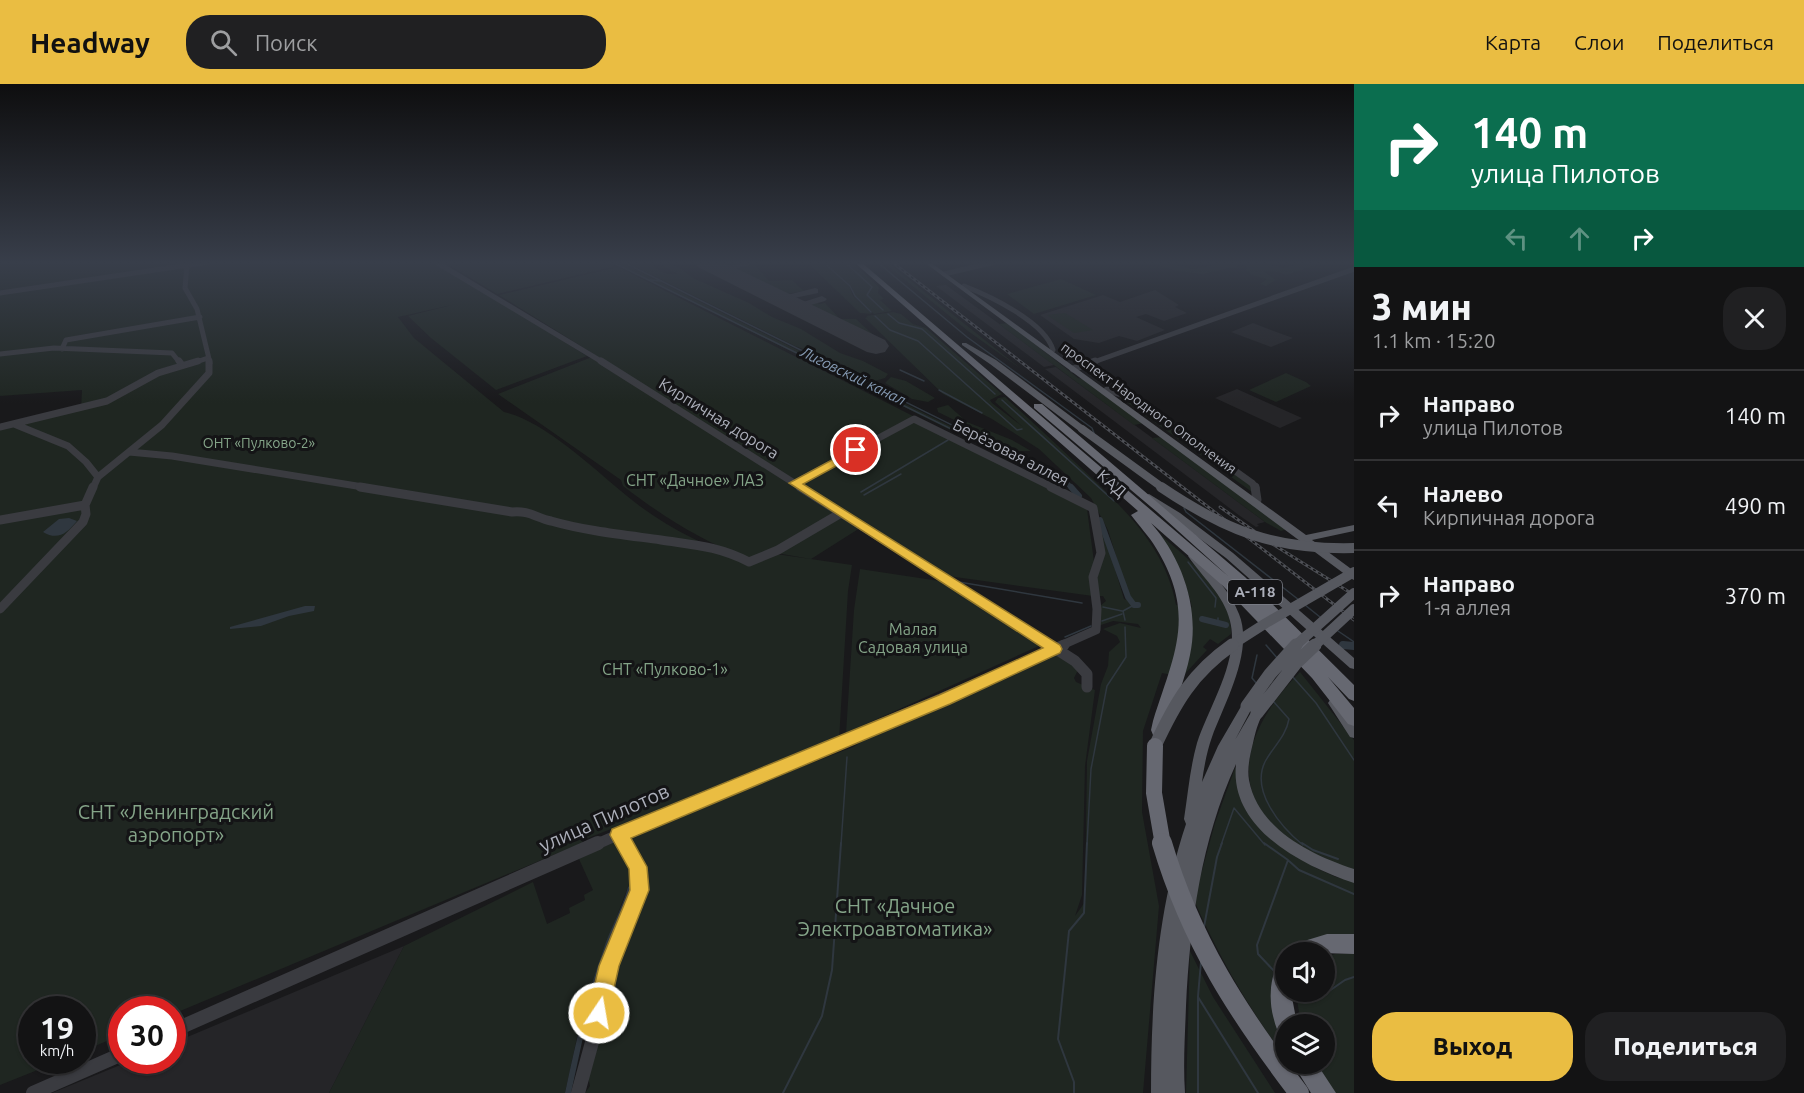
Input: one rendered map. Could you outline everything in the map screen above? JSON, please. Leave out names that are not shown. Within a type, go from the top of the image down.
[{"type":"highway","name":"КАД","points":[[911,309],[1228,583],[1317,674],[1354,719]]},
{"type":"highway","name":"КАД","points":[[922,309],[1149,496],[1280,616],[1354,694]]},
{"type":"highway","points":[[1071,447],[1155,537],[1175,570],[1184,604],[1186,632],[1183,654],[1155,746],[1153,762],[1155,806],[1167,860],[1182,904],[1198,940],[1229,994],[1274,1061],[1299,1093]]},
{"type":"highway","points":[[1335,944],[1354,944]]},
{"type":"highway","points":[[1311,1074],[1324,1093]]},
{"type":"main road","name":"проспект Народного Ополчения","points":[[995,309],[1354,573]]},
{"type":"main road","name":"проспект Народного Ополчения","points":[[996,309],[1307,538]]},
{"type":"main road","points":[[964,344],[993,362],[1180,501],[1227,526],[1282,544],[1318,549],[1354,548]]},
{"type":"main road","points":[[1149,496],[1179,516],[1227,555],[1354,665]]},
{"type":"main road","points":[[1307,538],[1354,528]]},
{"type":"main road","points":[[1186,852],[1200,756],[1212,717],[1233,669],[1238,637],[1236,618],[1230,605],[1190,552]]},
{"type":"main road","points":[[1155,746],[1180,696],[1213,659],[1248,635],[1354,573]]},
{"type":"main road","points":[[1354,593],[1296,645],[1261,685],[1252,714],[1242,766],[1242,780],[1247,795],[1261,819],[1296,850],[1321,864],[1354,876]]},
{"type":"main road","points":[[1160,1093],[1161,1001],[1165,945],[1175,886],[1194,824],[1219,758],[1252,714],[1296,663],[1354,609]]},
{"type":"main road","points":[[1317,674],[1354,733]]},
{"type":"main road","points":[[1176,1093],[1179,954],[1187,895],[1216,794],[1252,714]]},
{"type":"street","points":[[0,609],[66,537],[83,522],[86,514],[85,505],[98,477],[162,425],[205,379],[211,369],[197,309]]},
{"type":"street","name":"Кирпичная дорога","points":[[515,309],[587,352],[1075,661],[1087,674],[1087,687]]},
{"type":"street","points":[[1076,368],[1241,309]]},
{"type":"street","points":[[62,349],[66,340],[200,317]]},
{"type":"street","points":[[0,354],[62,349],[172,353],[182,365]]},
{"type":"street","points":[[0,427],[107,401],[150,377],[208,358]]},
{"type":"street","name":"Берёзовая аллея","points":[[795,483],[915,419],[1093,508],[1101,553],[1094,572],[1094,594]]},
{"type":"street","points":[[14,424],[68,446],[86,462],[98,477]]},
{"type":"street","points":[[129,452],[172,456],[512,512],[524,511],[538,514],[549,520],[661,540],[701,544],[727,551],[749,562],[778,550],[841,513]]},
{"type":"street","points":[[0,520],[85,505]]},
{"type":"street","name":"улица Пилотов","points":[[186,1025],[692,802],[944,699],[1096,630],[1094,594]]},
{"type":"street","points":[[578,1093],[597,1024],[609,966],[639,890],[638,867],[619,835]]},
{"type":"street","points":[[33,1093],[108,1060]]},
{"type":"shaded area","points":[[967,309],[979,309],[1054,365],[1044,367]]},
{"type":"shaded area","points":[[1059,309],[1179,309],[1187,313],[1164,321],[1146,314],[1136,317],[1165,330],[1137,341],[1119,336],[1099,343],[1074,339],[1040,315]]},
{"type":"shaded area","points":[[1253,323],[1293,338],[1271,347],[1231,332]]},
{"type":"shaded area","points":[[1056,367],[1265,522],[1257,524],[1259,526],[1256,527],[1240,516],[1045,369]]},
{"type":"shaded area","points":[[1237,389],[1302,418],[1280,428],[1215,398]]},
{"type":"shaded area","points":[[69,518],[77,521],[62,534],[53,536],[43,532],[59,519]]},
{"type":"shaded area","points":[[305,606],[315,606],[314,611],[289,616],[261,626],[230,629],[230,627]]},
{"type":"shaded area","points":[[632,884],[610,942],[585,1028],[571,1093],[565,1093],[581,1021],[597,968],[628,887]]},
{"type":"shaded area","points":[[404,946],[329,1093],[52,1093],[108,1070],[108,1074],[186,1074],[186,1038]]},
{"type":"green space","points":[[0,309],[433,309],[398,317],[414,338],[504,412],[534,424],[550,434],[635,502],[680,532],[745,561],[769,553],[852,565],[848,591],[839,740],[583,840],[582,843],[186,1009],[186,996],[108,996],[108,1040],[96,1046],[96,996],[18,996],[18,1074],[28,1074],[0,1085],[0,430],[81,410],[82,390],[0,396]]},
{"type":"green space","points":[[436,309],[512,309],[587,356],[496,390],[431,338],[408,316]]},
{"type":"green space","points":[[522,309],[701,309],[913,416],[797,481]]},
{"type":"green space","points":[[706,309],[715,309],[1059,480],[1057,482]]},
{"type":"green space","points":[[721,309],[759,309],[801,329],[840,353],[863,361],[888,374],[885,378],[875,381],[831,359],[795,346]]},
{"type":"green space","points":[[811,309],[831,309],[840,319],[856,319],[882,343]]},
{"type":"green space","points":[[856,309],[867,309],[872,314],[860,313]]},
{"type":"green space","points":[[869,309],[892,311],[874,314]]},
{"type":"green space","points":[[941,309],[946,309],[1021,369]]},
{"type":"green space","points":[[1027,309],[1050,309],[1034,314]]},
{"type":"green space","name":"СНТ «Дачное Электроавтоматика»","points":[[893,312],[901,314],[913,324],[926,328],[1002,394],[990,400],[992,403],[1023,427],[995,402],[998,398],[1005,397],[1124,510],[1151,544],[1162,563],[1176,605],[1192,607],[1184,579],[1153,528],[1191,562],[1215,588],[1224,603],[1229,618],[1231,634],[1218,644],[1210,639],[1203,647],[1207,650],[1182,677],[1162,673],[1143,731],[1142,812],[1159,906],[1143,1093],[585,1093],[590,1086],[587,1073],[607,1019],[617,1014],[617,1008],[611,1008],[607,1002],[610,976],[636,912],[634,853],[628,837],[689,810],[692,812],[698,807],[853,747],[879,731],[978,691],[1057,652],[1078,670],[1074,678],[1076,682],[1095,690],[1085,766],[1082,895],[1075,916],[1085,902],[1087,761],[1109,652],[1120,642],[1117,636],[1103,629],[1120,623],[1141,628],[1138,624],[1113,621],[1098,626],[1100,606],[1106,601],[1103,596],[1098,596],[1095,577],[1099,566],[1097,521],[1106,539],[1124,599],[1130,601],[1108,530],[1091,498],[1039,449],[992,419],[943,394],[865,318]]},
{"type":"green space","points":[[1065,313],[1093,330],[1074,333],[1047,315]]},
{"type":"green space","points":[[1008,323],[1078,378],[1083,379],[1145,423],[1134,425],[999,324]]},
{"type":"green space","name":"СНТ «Дачное» ЛАЗ","points":[[592,357],[860,528],[811,559],[765,551],[748,559],[698,536],[668,518],[623,486],[621,480],[498,394]]},
{"type":"green space","points":[[1286,373],[1311,386],[1276,402],[1249,390]]},
{"type":"green space","points":[[891,377],[906,381],[935,398],[928,402],[912,399],[885,383]]},
{"type":"green space","points":[[1114,393],[1123,394],[1252,485],[1252,492]]},
{"type":"green space","points":[[948,405],[967,422],[1012,440],[1031,451],[1017,451],[938,412],[937,408]]},
{"type":"green space","points":[[915,420],[1087,509],[1094,562],[1093,596],[948,576],[800,483]]},
{"type":"green space","points":[[1163,437],[1287,529],[1281,531],[1265,522],[1152,438]]},
{"type":"green space","name":"Малая Садовая улица","points":[[860,569],[946,582],[1035,638],[1041,645],[846,733],[854,610]]},
{"type":"green space","points":[[1300,672],[1354,740],[1354,871],[1295,846],[1272,824],[1258,805],[1250,785],[1249,765],[1260,725],[1285,688]]},
{"type":"green space","points":[[1235,768],[1238,769],[1245,805],[1316,868],[1336,877],[1354,881],[1354,939],[1275,942],[1272,996],[1275,1043],[1235,981],[1194,900],[1215,823]]},
{"type":"green space","points":[[616,841],[630,860],[635,894],[600,988],[597,988],[610,942],[632,886],[628,887],[595,974],[578,1033],[565,1093],[329,1093],[404,946],[533,882],[547,924],[570,913],[569,908],[585,900],[584,895],[593,890],[579,859]]},
{"type":"green space","points":[[1190,951],[1213,997],[1275,1093],[1186,1093]]},
{"type":"green space","points":[[1335,954],[1354,954],[1354,1093],[1335,1093],[1323,1074],[1335,1074],[1335,1014],[1299,1014],[1297,1002],[1335,1002]]},
{"type":"waterway","points":[[708,309],[1073,489]]},
{"type":"waterway","name":"Лиговский канал","points":[[718,309],[1065,481]]},
{"type":"waterway","points":[[868,309],[871,312]]},
{"type":"waterway","points":[[934,309],[967,337],[1092,428],[1094,433]]},
{"type":"waterway","points":[[888,314],[899,323],[922,329],[995,394]]},
{"type":"waterway","points":[[875,316],[890,330],[918,341],[1017,430],[1022,429]]},
{"type":"waterway","points":[[900,370],[924,381]]},
{"type":"waterway","points":[[939,390],[982,413]]},
{"type":"waterway","points":[[1002,400],[1114,501]]},
{"type":"waterway","points":[[861,492],[948,440]]},
{"type":"waterway","points":[[864,495],[901,474]]},
{"type":"waterway","name":"Лиговский канал","points":[[1065,481],[1071,487]]},
{"type":"waterway","name":"Лиговский канал","points":[[1071,487],[1079,496]]},
{"type":"waterway","points":[[1184,508],[1186,512],[1299,600]]},
{"type":"waterway","name":"Лиговский канал","points":[[1100,520],[1128,597],[1134,605],[1138,605]]},
{"type":"waterway","points":[[1188,562],[1216,598],[1215,607]]},
{"type":"waterway","points":[[959,582],[1082,603]]},
{"type":"waterway","points":[[1125,620],[1123,611],[1134,605]]},
{"type":"waterway","points":[[1305,605],[1320,617]]},
{"type":"waterway","points":[[1103,607],[1122,611]]},
{"type":"waterway","points":[[1102,621],[1122,614]]},
{"type":"waterway","name":"Лиговский канал","points":[[1218,618],[1218,623]]},
{"type":"waterway","name":"Лиговский канал","points":[[1202,619],[1226,625]]},
{"type":"waterway","points":[[1065,637],[1091,626]]},
{"type":"waterway","points":[[1087,845],[1091,769],[1107,686],[1126,657],[1125,627]]},
{"type":"waterway","points":[[1338,631],[1354,642]]},
{"type":"waterway","points":[[1266,645],[1278,659]]},
{"type":"waterway","name":"Лиговский канал","points":[[1343,645],[1354,646]]},
{"type":"waterway","points":[[1257,655],[1252,678],[1257,684]]},
{"type":"waterway","points":[[1292,676],[1316,703],[1354,760]]},
{"type":"waterway","points":[[1273,701],[1289,719],[1283,736],[1266,760],[1262,772],[1264,795],[1277,818],[1303,845]]},
{"type":"waterway","points":[[841,845],[847,757]]},
{"type":"waterway","points":[[666,808],[684,800]]},
{"type":"waterway","points":[[1221,845],[1234,808],[1265,845]]},
{"type":"waterway","points":[[783,1093],[822,1016],[832,970],[841,843]]},
{"type":"waterway","points":[[1074,1093],[1074,1082],[1058,1039],[1069,931],[1084,913],[1087,843]]},
{"type":"waterway","points":[[1204,927],[1217,857],[1222,843]]},
{"type":"waterway","points":[[1264,843],[1288,860],[1257,945],[1258,954],[1275,972]]},
{"type":"waterway","points":[[1302,843],[1313,850],[1338,859]]},
{"type":"waterway","points":[[1289,861],[1299,870],[1354,894]]},
{"type":"waterway","points":[[1198,997],[1201,962]]},
{"type":"waterway","points":[[1335,987],[1354,977]]},
{"type":"waterway","points":[[1198,997],[1258,1093]]},
{"type":"waterway","points":[[1198,997],[1198,1093]]},
{"type":"runway","points":[[801,309],[876,346]]},
{"type":"railway","points":[[953,309],[1354,620]]},
{"type":"railway","points":[[1220,507],[1254,531]]},
{"type":"railway","points":[[1247,528],[1354,595]]},
{"type":"route","points":[[599,1013],[609,966],[636,903],[639,890],[638,867],[619,835],[692,802],[854,738],[1055,649],[795,483],[856,450]]},
{"type":"park label","name":"ОНТ «Пулково-2»","points":[[259,443]]},
{"type":"park label","name":"СНТ «Пулково-1»","points":[[665,669]]},
{"type":"park label","name":"СНТ «Ленинградский аэропорт»","points":[[176,824]]}]
